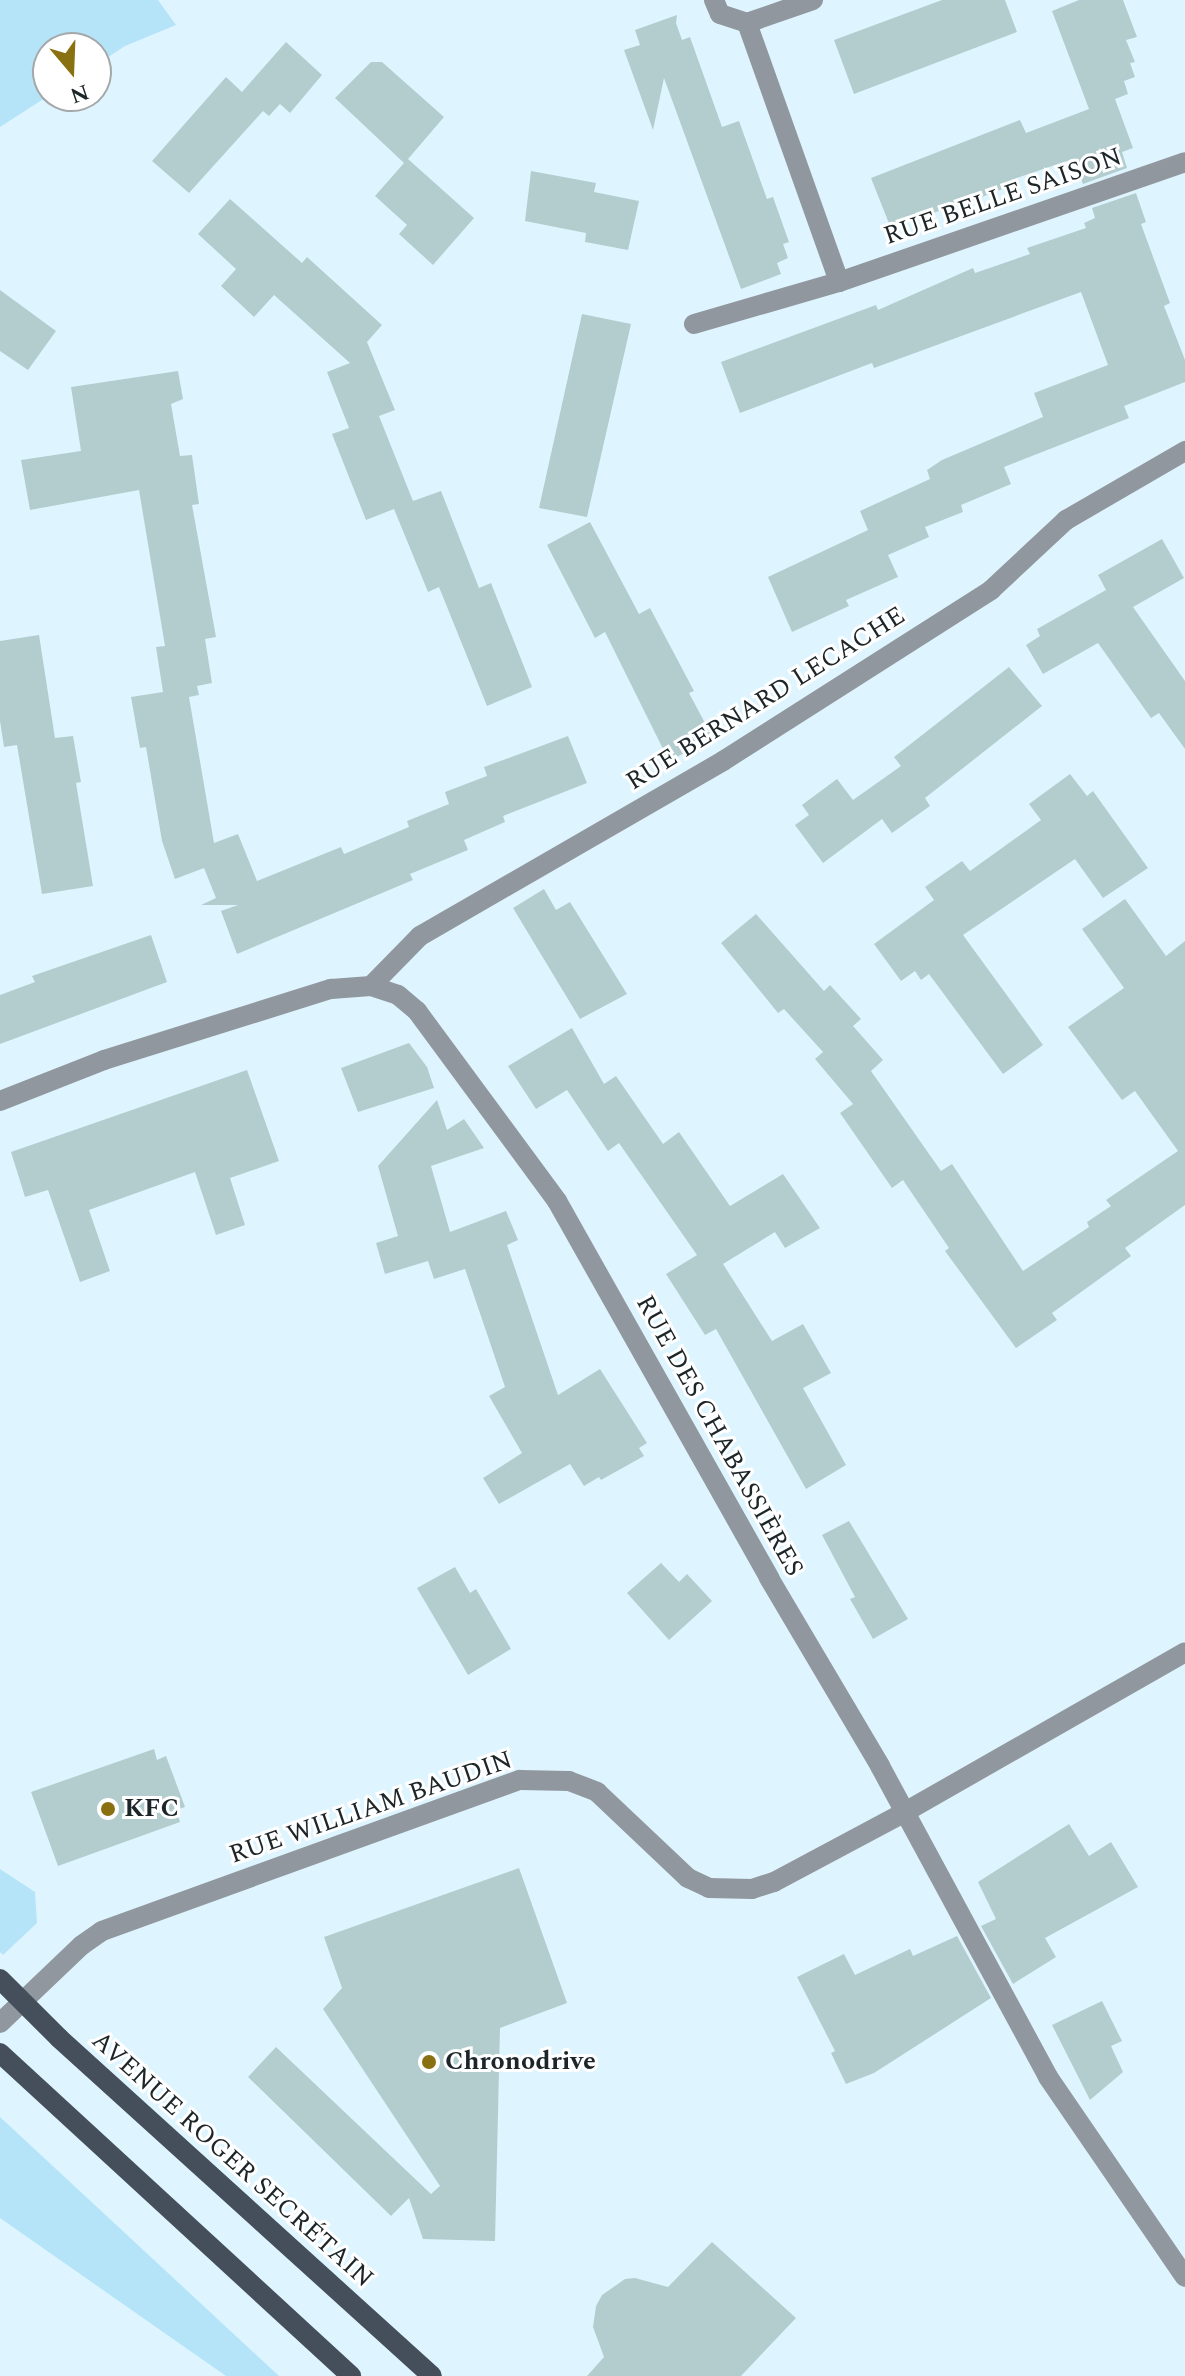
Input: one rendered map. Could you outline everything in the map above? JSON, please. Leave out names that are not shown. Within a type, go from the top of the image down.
[{"type":"main road","name":"AVENUE ROGER SECRÉTAIN","points":[[0,1979],[59,2038],[432,2376]]},
{"type":"main road","points":[[0,2053],[351,2376]]},
{"type":"street","points":[[714,0],[720,14],[747,23],[813,0]]},
{"type":"street","points":[[747,23],[839,282]]},
{"type":"street","name":"RUE BELLE SAISON","points":[[694,324],[839,282],[1185,162]]},
{"type":"street","name":"RUE BERNARD LECACHE","points":[[371,986],[420,936],[736,753],[991,590],[1066,520],[1185,451]]},
{"type":"street","name":"RUE DES CHABASSIÈRES","points":[[0,1101],[104,1060],[331,989],[371,986],[398,995],[417,1011],[557,1201],[905,1812],[1048,2077],[1185,2277]]},
{"type":"street","name":"RUE WILLIAM BAUDIN","points":[[0,2023],[82,1945],[102,1931],[512,1782],[537,1778],[569,1781],[597,1792],[688,1878],[709,1888],[752,1889],[774,1882],[905,1812],[1185,1652]]},
{"type":"shaded area","points":[[0,0],[158,0],[176,25],[112,55],[112,32],[32,32],[32,106],[0,127]]},
{"type":"shaded area","points":[[0,1869],[35,1892],[37,1923],[3,1955],[0,1952]]},
{"type":"shaded area","points":[[0,2117],[279,2376],[226,2376],[0,2218]]},
{"type":"building","points":[[942,0],[1005,0],[1017,32],[854,94],[834,40]]},
{"type":"building","points":[[1079,0],[1123,0],[1137,37],[1126,40],[1135,62],[1130,63],[1135,77],[1124,81],[1128,94],[1115,99],[1133,148],[1122,152],[1127,168],[1083,184],[1073,159],[1011,180],[1013,185],[969,202],[890,226],[871,178],[1020,120],[1026,133],[1089,109],[1052,11]]},
{"type":"building","points":[[677,15],[676,23],[682,40],[690,37],[722,127],[739,121],[767,199],[773,197],[789,242],[783,244],[788,258],[777,263],[781,274],[741,289],[664,78],[653,130],[624,50],[640,45],[635,30]]},
{"type":"building","points":[[286,42],[322,75],[290,113],[280,104],[269,116],[263,111],[189,193],[152,161],[226,77],[242,92]]},
{"type":"building","points":[[371,62],[382,62],[444,117],[408,159],[474,218],[433,265],[399,234],[407,225],[375,196],[404,163],[335,98]]},
{"type":"building","points":[[531,171],[596,183],[594,192],[639,201],[628,250],[585,242],[586,233],[525,221]]},
{"type":"building","points":[[1136,193],[1146,222],[1141,224],[1170,303],[1164,306],[1185,360],[1185,382],[1124,406],[1129,418],[1004,467],[1011,484],[961,505],[963,512],[925,527],[929,537],[888,555],[898,577],[846,600],[849,606],[792,632],[768,577],[868,530],[860,511],[930,479],[927,470],[942,460],[1043,417],[1034,393],[1108,365],[1081,292],[874,368],[872,363],[740,413],[721,362],[876,305],[878,310],[973,268],[975,273],[1030,254],[1027,248],[1086,228],[1084,223],[1095,218],[1092,208]]},
{"type":"building","points":[[230,199],[302,263],[307,257],[382,325],[367,342],[395,410],[379,416],[413,501],[441,491],[479,588],[491,583],[532,687],[487,706],[439,587],[428,592],[394,509],[366,520],[332,434],[349,428],[327,372],[350,363],[274,295],[254,317],[221,286],[236,269],[198,234]]},
{"type":"building","points":[[0,290],[56,331],[28,370],[0,351]]},
{"type":"building","points":[[582,314],[631,324],[587,517],[539,508]]},
{"type":"building","points":[[178,371],[183,399],[171,404],[180,456],[192,455],[199,504],[192,505],[216,637],[205,639],[212,683],[197,686],[199,695],[189,697],[214,843],[238,834],[257,881],[341,847],[344,854],[409,827],[407,821],[449,804],[445,792],[487,776],[484,767],[568,736],[587,783],[503,816],[505,822],[464,840],[468,850],[410,874],[413,880],[237,954],[221,911],[238,905],[201,905],[216,898],[204,868],[175,879],[162,841],[146,747],[140,748],[131,697],[163,692],[156,647],[165,646],[139,490],[30,510],[21,460],[81,451],[71,387]]},
{"type":"building","points":[[590,522],[639,614],[650,608],[694,691],[689,693],[713,738],[669,761],[605,632],[595,638],[547,545]]},
{"type":"building","points":[[1162,539],[1184,578],[1133,607],[1185,681],[1185,749],[1159,713],[1151,718],[1098,643],[1043,674],[1026,645],[1040,636],[1037,629],[1106,590],[1098,575]]},
{"type":"building","points":[[39,635],[55,738],[73,736],[81,782],[76,783],[93,886],[42,894],[17,745],[4,747],[0,721],[0,641]]},
{"type":"building","points":[[1009,667],[1042,706],[925,798],[930,806],[892,833],[882,819],[823,863],[795,825],[809,815],[802,805],[837,779],[853,800],[901,766],[894,757]]},
{"type":"building","points":[[1070,774],[1087,796],[1093,791],[1148,868],[1103,898],[1075,859],[963,935],[1043,1045],[1003,1074],[929,974],[921,980],[915,971],[901,981],[874,944],[934,900],[925,887],[962,861],[970,871],[1041,820],[1029,804]]},
{"type":"building","points":[[544,889],[556,910],[570,902],[627,994],[580,1019],[513,908]]},
{"type":"building","points":[[1125,899],[1166,956],[1185,941],[1185,1205],[1125,1248],[1131,1256],[1052,1313],[1057,1320],[1016,1348],[945,1251],[949,1248],[903,1180],[892,1188],[840,1113],[853,1104],[815,1059],[823,1052],[784,1009],[778,1013],[721,943],[756,914],[824,991],[830,985],[861,1019],[853,1026],[883,1060],[871,1071],[941,1171],[952,1164],[1023,1271],[1089,1227],[1087,1222],[1111,1206],[1106,1200],[1178,1151],[1135,1091],[1122,1100],[1068,1027],[1124,988],[1082,929]]},
{"type":"building","points":[[151,935],[167,982],[0,1044],[0,995],[35,982],[32,976]]},
{"type":"building","points":[[572,1028],[604,1084],[616,1076],[663,1144],[679,1132],[730,1206],[783,1174],[820,1228],[785,1248],[775,1232],[723,1264],[772,1341],[803,1324],[831,1373],[803,1388],[846,1465],[806,1489],[716,1329],[705,1335],[666,1274],[697,1255],[619,1143],[608,1151],[567,1090],[536,1109],[508,1066]]},
{"type":"building","points":[[409,1043],[427,1067],[434,1088],[358,1112],[341,1068]]},
{"type":"building","points":[[247,1070],[279,1161],[230,1178],[245,1225],[216,1235],[195,1172],[89,1210],[110,1271],[80,1282],[48,1190],[25,1197],[11,1152]]},
{"type":"building","points":[[437,1100],[447,1130],[464,1119],[484,1148],[431,1166],[450,1232],[506,1211],[518,1240],[507,1245],[558,1395],[600,1369],[647,1443],[639,1448],[644,1456],[601,1480],[599,1477],[584,1486],[570,1464],[499,1504],[483,1478],[522,1453],[489,1396],[505,1387],[465,1269],[434,1279],[428,1261],[385,1274],[376,1243],[398,1236],[378,1166]]},
{"type":"building","points":[[849,1521],[908,1619],[873,1639],[850,1599],[855,1597],[822,1535]]},
{"type":"building","points":[[661,1563],[679,1582],[687,1574],[712,1601],[669,1640],[627,1593]]},
{"type":"building","points":[[455,1567],[470,1593],[476,1589],[511,1649],[468,1675],[417,1588]]},
{"type":"building","points":[[154,1749],[157,1760],[166,1756],[185,1807],[176,1810],[180,1822],[58,1866],[31,1792]]},
{"type":"building","points":[[1069,1824],[1089,1856],[1111,1842],[1138,1887],[1045,1938],[1056,1957],[1013,1984],[981,1926],[996,1919],[978,1882]]},
{"type":"building","name":"Chronodrive","points":[[519,1868],[567,2003],[500,2028],[495,2241],[423,2239],[409,2198],[391,2216],[248,2077],[276,2047],[431,2194],[440,2186],[323,2009],[342,1988],[324,1937]]},
{"type":"building","points":[[957,1936],[991,1998],[874,2073],[846,2084],[831,2053],[835,2051],[797,1977],[844,1954],[855,1975],[910,1949],[913,1956]]},
{"type":"building","points":[[1102,2001],[1122,2041],[1111,2046],[1123,2072],[1090,2100],[1052,2025]]},
{"type":"building","points":[[712,2242],[796,2318],[741,2376],[587,2376],[604,2357],[593,2327],[596,2306],[602,2295],[625,2279],[635,2278],[668,2287]]},
{"type":"place","name":"KFC","points":[[108,1809]]},
{"type":"place","name":"Chronodrive","points":[[429,2062]]}]
